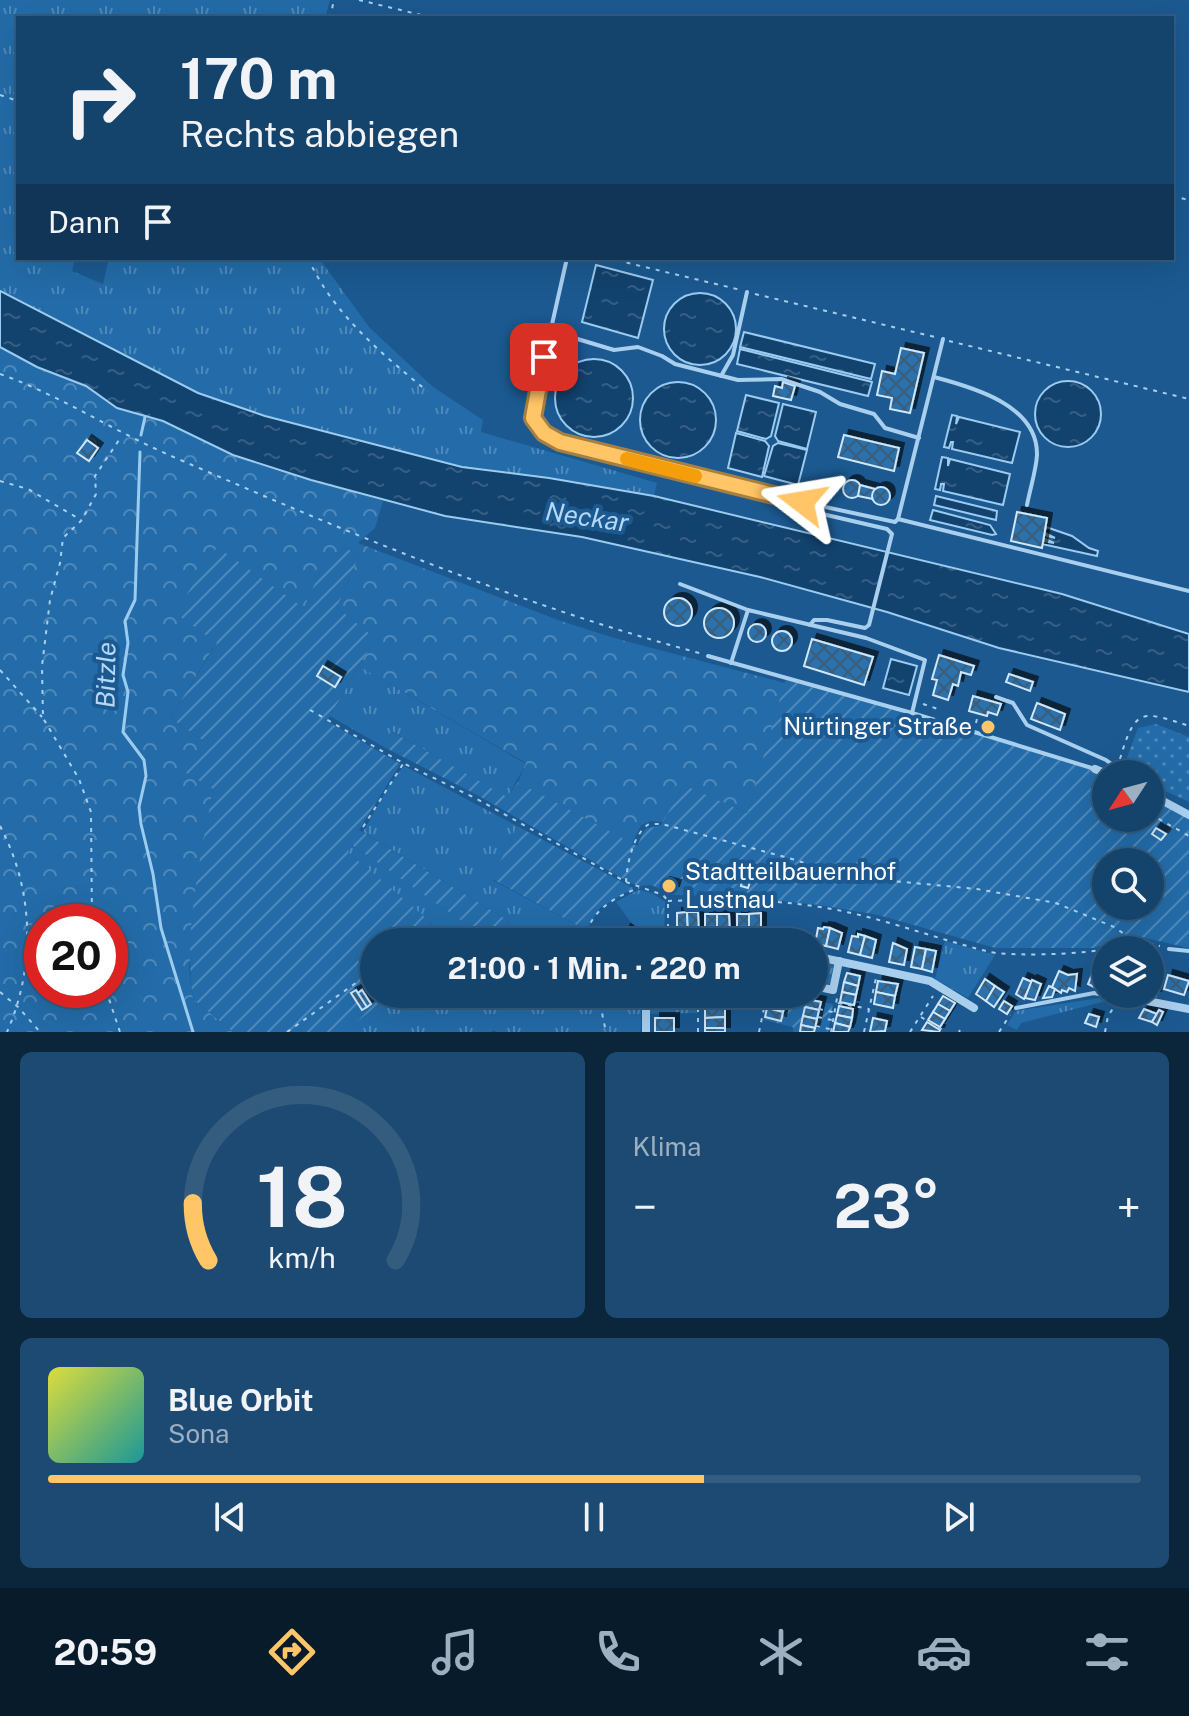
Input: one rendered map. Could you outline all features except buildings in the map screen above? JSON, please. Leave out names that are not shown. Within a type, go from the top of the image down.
[{"type":"street","points":[[1164,802],[1189,815]]},
{"type":"street","points":[[828,959],[930,981],[974,1008]]},
{"type":"street","points":[[828,989],[833,990],[839,961]]},
{"type":"street","points":[[1164,1004],[1189,1009]]},
{"type":"street","points":[[646,1008],[646,1032]]},
{"type":"lane","points":[[567,260],[533,418],[544,433],[560,442],[815,505],[895,522],[898,519],[1189,591]]},
{"type":"lane","points":[[721,376],[733,355],[747,292]]},
{"type":"lane","points":[[551,331],[614,350],[638,347],[675,364],[738,380],[781,379],[820,392],[840,404],[874,414],[885,428],[919,438]]},
{"type":"lane","points":[[898,519],[943,339]]},
{"type":"lane","points":[[934,377],[993,396],[1009,407],[1033,436],[1037,455],[1027,505]]},
{"type":"lane","points":[[810,625],[814,620],[827,620],[865,628],[869,625],[891,531],[818,513],[815,505]]},
{"type":"lane","points":[[680,584],[748,610],[866,638],[925,660],[912,713]]},
{"type":"lane","points":[[731,663],[748,610]]},
{"type":"lane","points":[[708,656],[912,713],[1092,768]]},
{"type":"lane","points":[[996,697],[1013,703],[1027,725],[1106,760]]},
{"type":"lane","points":[[1169,949],[1189,951]]},
{"type":"lane","points":[[1016,1008],[1092,993]]},
{"type":"path","points":[[359,0],[426,16]]},
{"type":"path","points":[[309,260],[339,311],[379,351],[427,391]]},
{"type":"path","points":[[615,260],[1189,399]]},
{"type":"path","points":[[0,374],[28,384],[123,435],[387,548],[614,631],[708,656]]},
{"type":"path","points":[[43,718],[42,666],[50,600],[63,538],[82,520],[96,494],[95,476],[123,435]]},
{"type":"path","points":[[0,481],[28,489],[82,520]]},
{"type":"path","points":[[0,670],[43,718],[79,779],[91,812],[92,904]]},
{"type":"path","points":[[915,702],[938,709],[937,721]]},
{"type":"path","points":[[310,710],[626,882],[655,891],[668,901],[733,898],[820,907],[876,919],[994,953],[1092,952]]},
{"type":"path","points":[[974,732],[978,714]]},
{"type":"path","points":[[1119,760],[1129,729],[1139,718],[1154,715],[1189,726]]},
{"type":"path","points":[[363,827],[403,763]]},
{"type":"path","points":[[1164,822],[1189,836]]},
{"type":"path","points":[[626,882],[627,869],[640,832],[649,824],[662,824],[796,860],[840,876],[977,889],[1056,903],[1114,927],[1127,936]]},
{"type":"path","points":[[0,826],[18,866],[25,904],[28,950],[18,1007],[7,1032]]},
{"type":"path","points":[[587,928],[592,917],[639,888]]},
{"type":"path","points":[[668,901],[668,928]]},
{"type":"path","points":[[1164,948],[1169,949]]},
{"type":"path","points":[[864,1032],[878,969]]},
{"type":"path","points":[[287,1032],[360,980]]},
{"type":"path","points":[[0,992],[40,1032]]},
{"type":"path","points":[[910,1032],[932,997]]},
{"type":"path","points":[[816,1026],[832,1031],[837,1001],[869,1009]]},
{"type":"path","points":[[112,1008],[120,1032]]},
{"type":"path","points":[[601,1008],[606,1032]]},
{"type":"path","points":[[698,1008],[698,1032]]},
{"type":"path","points":[[759,1032],[764,1008]]},
{"type":"path","points":[[819,1009],[836,1012]]},
{"type":"path","points":[[920,1016],[946,1032]]},
{"type":"path","points":[[1105,1032],[1108,1016]]},
{"type":"path","points":[[818,1017],[834,1021]]},
{"type":"path","points":[[999,1032],[1007,1021]]},
{"type":"green space","points":[[0,0],[330,0],[326,16],[16,16],[16,260],[75,260],[72,271],[103,284],[109,260],[320,260],[369,327],[433,387],[483,420],[481,432],[657,483],[654,496],[462,467],[265,416],[198,393],[0,291]]},
{"type":"green space","points":[[0,347],[37,367],[86,386],[117,408],[163,421],[233,455],[383,501],[375,528],[358,543],[558,620],[785,683],[747,813],[684,785],[663,822],[651,821],[641,825],[632,844],[518,782],[526,763],[359,666],[375,638],[337,607],[359,556],[346,548],[323,565],[304,608],[217,642],[170,718],[204,741],[213,789],[197,880],[189,969],[193,999],[233,1032],[0,1032]]},
{"type":"green space","points":[[217,547],[304,608],[323,565],[346,548],[359,556],[337,607],[375,638],[327,721],[400,764],[359,830],[509,921],[503,928],[472,928],[352,845],[348,852],[432,923],[427,928],[360,928],[360,1008],[375,1008],[343,1032],[233,1032],[193,999],[190,973],[192,920],[213,789],[186,773],[204,741],[170,718],[217,643],[175,613]]},
{"type":"green space","points":[[359,666],[526,764],[507,798],[392,731],[382,746],[330,716]]},
{"type":"green space","points":[[786,678],[912,713],[1092,770],[1092,832],[1164,832],[1164,802],[1189,815],[1189,948],[1164,942],[1164,936],[1092,936],[1092,948],[995,948],[878,915],[819,905],[732,896],[674,895],[651,885],[639,886],[627,881],[479,796],[382,746],[391,731],[507,797],[518,782],[637,846],[645,829],[661,825],[684,785],[747,813]]},
{"type":"green space","points":[[1156,724],[1189,737],[1189,802],[1164,790],[1164,760],[1126,760],[1138,728]]},
{"type":"green space","points":[[404,766],[517,826],[492,880],[582,928],[504,928],[509,921],[363,832],[389,785]]},
{"type":"green space","points":[[517,826],[633,888],[600,908],[587,928],[582,928],[492,879]]},
{"type":"green space","points":[[352,845],[472,928],[427,928],[432,924],[348,852]]},
{"type":"green space","points":[[638,890],[652,893],[665,902],[664,928],[635,928],[616,902]]},
{"type":"green space","points":[[945,941],[995,955],[968,998],[935,979]]},
{"type":"green space","points":[[828,964],[834,965],[828,984]]},
{"type":"green space","points":[[1092,999],[1092,1005],[1021,1023],[1017,1030],[1007,1025],[1016,1011]]},
{"type":"green space","points":[[828,1003],[833,1004],[828,1032],[814,1032],[820,1008],[828,1008]]},
{"type":"green space","points":[[375,1008],[641,1008],[640,1032],[343,1032]]},
{"type":"green space","points":[[646,1008],[698,1008],[698,1013],[646,1014]]},
{"type":"green space","points":[[784,1008],[805,1008],[800,1032],[793,1032],[793,1027],[764,1020],[765,1017],[781,1020]]},
{"type":"water","points":[[596,265],[653,280],[638,338],[582,322]]},
{"type":"water","name":"Neckar","points":[[0,291],[198,393],[265,416],[462,467],[654,496],[1062,594],[1189,634],[1189,692],[999,648],[887,612],[760,577],[582,537],[445,516],[311,480],[233,455],[163,421],[117,408],[86,386],[37,367],[0,347]]},
{"type":"water","points":[[700,293],[726,303],[736,329],[726,355],[700,365],[674,355],[664,329],[674,303]]},
{"type":"water","points":[[744,332],[875,364],[871,379],[740,347]]},
{"type":"water","points":[[740,349],[872,382],[868,396],[737,364]]},
{"type":"water","points":[[594,359],[609,362],[622,370],[630,383],[633,398],[630,413],[622,426],[609,434],[594,437],[579,434],[566,426],[558,413],[555,398],[558,383],[566,370],[579,362]]},
{"type":"water","points":[[1068,381],[1091,391],[1101,414],[1091,437],[1068,447],[1045,437],[1035,414],[1045,391]]},
{"type":"water","points":[[678,382],[693,385],[705,393],[713,405],[716,420],[713,435],[705,447],[693,455],[678,458],[663,455],[651,447],[643,435],[640,420],[643,405],[651,393],[663,385]]},
{"type":"water","points":[[746,395],[779,403],[771,436],[766,439],[737,431]]},
{"type":"water","points":[[783,404],[816,412],[807,449],[778,441],[775,436]]},
{"type":"water","points":[[952,415],[957,416],[956,424],[959,417],[1020,432],[1012,463],[952,449],[953,442],[949,448],[944,447]]},
{"type":"water","points":[[736,433],[765,441],[769,446],[762,477],[728,468]]},
{"type":"water","points":[[778,443],[807,450],[798,485],[764,476],[773,446]]},
{"type":"water","points":[[942,457],[948,458],[948,466],[950,459],[1010,474],[1003,505],[943,491],[944,484],[941,484],[940,490],[935,489]]},
{"type":"water","points":[[936,496],[997,511],[996,520],[934,505]]},
{"type":"water","points":[[933,510],[990,525],[996,534],[930,520]]},
{"type":"water","points":[[1046,527],[1072,536],[1098,551],[1097,556],[1042,544],[1043,541],[1054,543],[1043,538],[1044,535],[1055,538],[1045,533]]},
{"type":"water","points":[[891,659],[917,666],[909,695],[883,688]]},
{"type":"waterway","name":"Bitzle","points":[[141,435],[145,417]]},
{"type":"waterway","name":"Bitzle","points":[[140,452],[135,600],[125,621],[128,643],[123,675],[128,692],[123,732],[144,760],[146,776],[139,807],[141,824],[161,928],[193,1032]]},
{"type":"slow traffic","points":[[627,459],[695,476]]},
{"type":"place","name":"Nürtinger Straße","points":[[988,727]]},
{"type":"place","name":"Stadtteilbauernhof Lustnau","points":[[669,886]]},
{"type":"route","points":[[544,357],[533,418],[544,433],[560,442],[802,502]]}]
